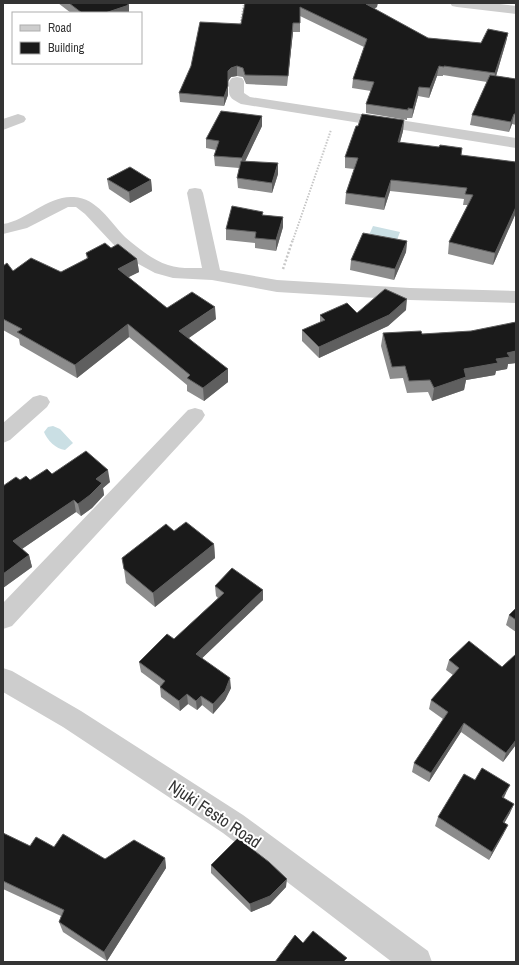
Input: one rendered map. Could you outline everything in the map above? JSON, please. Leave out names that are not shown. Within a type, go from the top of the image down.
[{"type":"street","points":[[456,3],[516,10]]},
{"type":"street","points":[[237,81],[236,95],[246,101],[516,143]]},
{"type":"street","points":[[3,125],[18,119]]},
{"type":"street","points":[[195,192],[212,274]]},
{"type":"street","points":[[3,229],[10,229],[41,213],[66,203],[78,202],[86,205],[115,237],[144,260],[160,269],[177,273],[212,274],[277,286],[410,294],[516,297]]},
{"type":"street","points":[[3,435],[40,402]]},
{"type":"street","points":[[3,619],[195,415]]},
{"type":"street","name":"Njuki Festo Road","points":[[3,679],[72,719],[233,824],[417,962]]},
{"type":"path","points":[[239,31],[244,3]]},
{"type":"path","points":[[277,286],[337,116]]},
{"type":"shaded area","points":[[373,226],[400,232],[397,240],[369,235]]},
{"type":"shaded area","points":[[53,426],[60,429],[73,443],[65,450],[55,446],[45,435],[44,432],[48,427]]},
{"type":"building","points":[[69,3],[126,3],[129,5],[108,12],[81,12]]},
{"type":"building","points":[[245,3],[368,3],[366,4],[428,38],[481,43],[488,29],[508,33],[495,73],[439,66],[430,88],[419,87],[413,109],[408,108],[408,110],[366,104],[374,82],[353,79],[367,39],[300,7],[300,23],[293,23],[288,76],[245,75],[243,68],[237,66],[228,71],[228,86],[224,97],[179,93],[191,66],[200,22],[241,24]]},
{"type":"building","points":[[490,75],[516,79],[516,114],[514,114],[511,122],[472,115]]},
{"type":"building","points":[[221,111],[262,116],[242,158],[214,156],[219,141],[206,139]]},
{"type":"building","points":[[362,114],[404,120],[398,142],[462,148],[461,155],[516,162],[516,207],[495,253],[449,242],[473,195],[465,194],[467,188],[391,180],[385,198],[346,193],[358,158],[345,157]]},
{"type":"building","points":[[241,161],[278,163],[272,183],[237,178]]},
{"type":"building","points":[[130,167],[151,180],[129,192],[107,179]]},
{"type":"building","points":[[232,206],[263,212],[262,215],[283,217],[276,240],[255,238],[256,232],[226,229]]},
{"type":"building","points":[[363,233],[407,241],[395,269],[351,260]]},
{"type":"building","points":[[105,243],[111,248],[118,244],[137,259],[118,269],[167,308],[192,292],[215,307],[179,331],[228,369],[203,388],[187,378],[190,375],[128,324],[75,365],[17,332],[22,329],[3,319],[3,266],[7,263],[13,271],[31,258],[61,272],[88,258],[86,253]]},
{"type":"building","points":[[385,289],[407,299],[389,315],[319,347],[302,330],[325,320],[320,315],[347,303],[357,313]]},
{"type":"building","points":[[516,322],[516,351],[507,353],[510,357],[496,359],[498,363],[464,369],[466,377],[434,388],[430,380],[409,381],[405,366],[392,367],[383,333],[421,331],[422,334],[471,331]]},
{"type":"building","points":[[86,451],[108,470],[96,479],[102,483],[78,504],[74,500],[13,541],[29,555],[3,574],[3,486],[16,477],[20,480],[26,476],[30,480],[47,469],[52,474]]},
{"type":"building","points":[[186,522],[214,544],[153,593],[124,569],[122,558],[166,524],[174,531]]},
{"type":"building","points":[[232,568],[263,590],[196,654],[230,678],[225,691],[213,704],[201,696],[196,701],[187,694],[179,701],[160,687],[165,681],[139,662],[167,634],[174,639],[224,593],[215,586]]},
{"type":"building","points":[[516,608],[516,620],[509,615]]},
{"type":"building","points":[[469,641],[502,667],[516,654],[516,740],[506,753],[464,723],[431,773],[414,763],[448,712],[431,700],[459,668],[449,660]]},
{"type":"building","points":[[482,768],[510,785],[502,797],[514,804],[503,822],[508,825],[492,852],[438,817],[464,774],[475,780]]},
{"type":"building","points":[[3,833],[30,846],[36,837],[54,847],[63,834],[105,859],[134,840],[165,858],[104,952],[59,922],[64,910],[3,881]]},
{"type":"building","points":[[238,838],[269,862],[287,879],[270,896],[250,904],[211,865]]},
{"type":"building","points":[[313,931],[347,958],[343,962],[275,962],[295,935],[303,943]]}]
